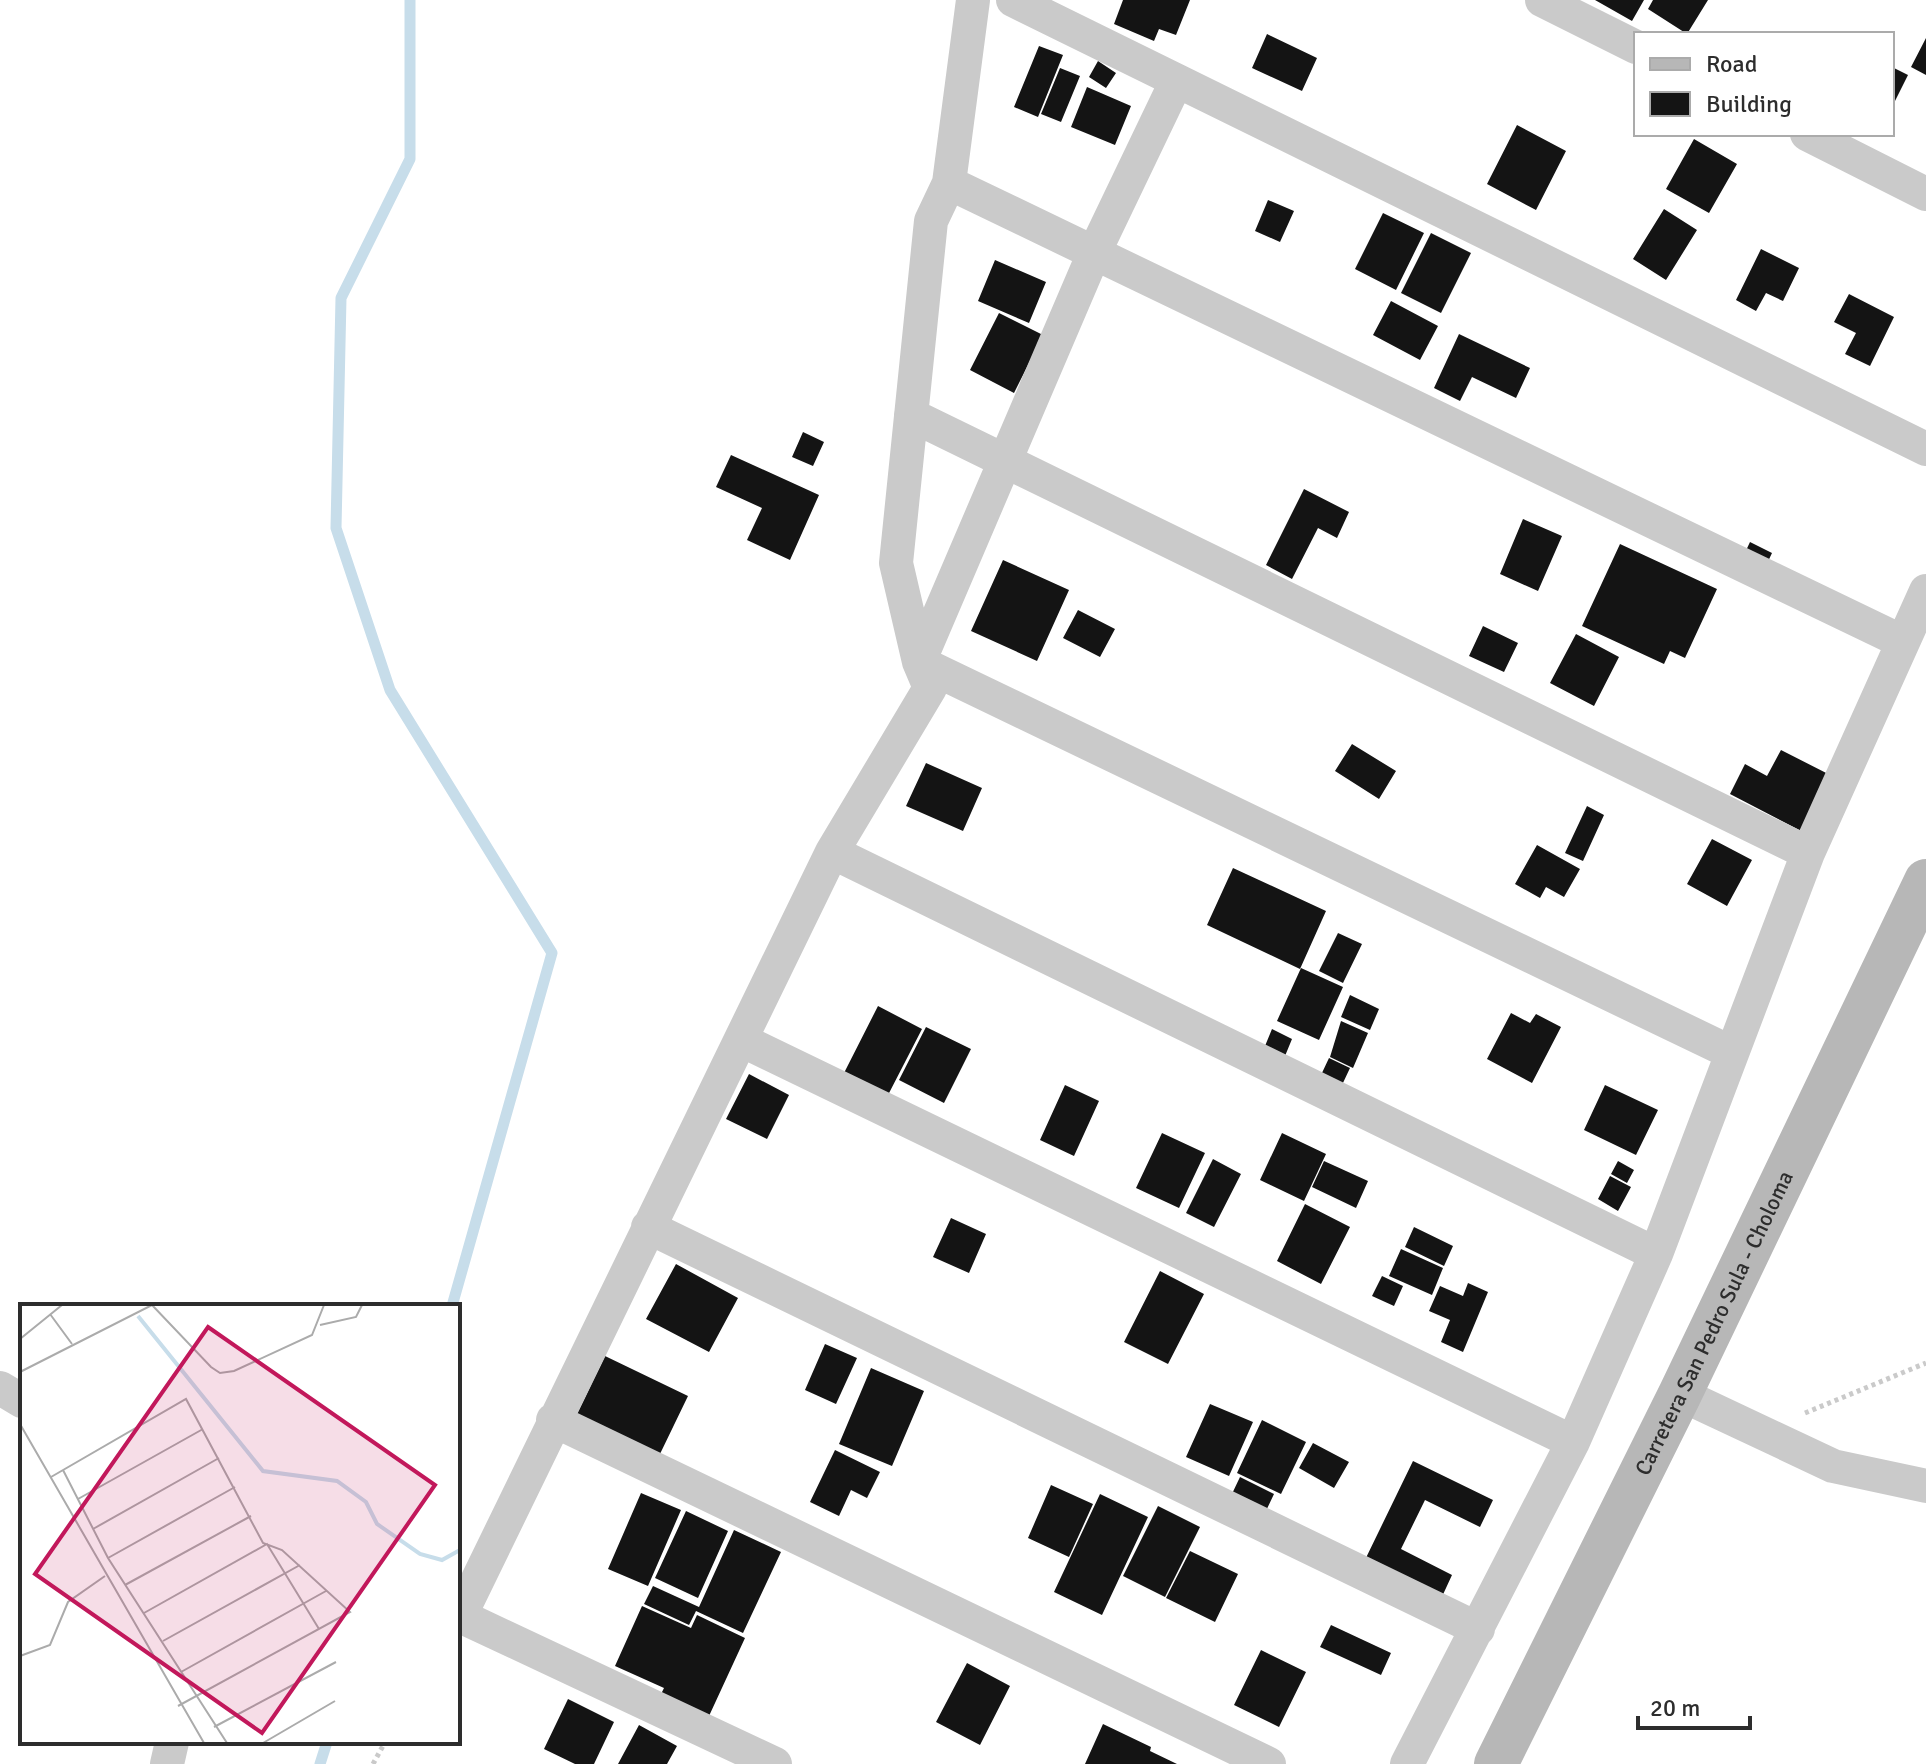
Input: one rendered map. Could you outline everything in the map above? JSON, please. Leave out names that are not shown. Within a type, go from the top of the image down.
[{"type":"main road","name":"Carretera San Pedro Sula - Choloma","points":[[1496,1764],[1680,1394],[1926,881]]},
{"type":"street","points":[[775,1764],[460,1616],[832,852],[930,688],[919,662],[896,563],[931,221],[949,183],[973,0]]},
{"type":"street","points":[[1013,0],[1926,449]]},
{"type":"street","points":[[1542,0],[1634,46]]},
{"type":"street","points":[[919,662],[1094,253],[1176,82]]},
{"type":"street","points":[[1811,136],[1926,194]]},
{"type":"street","points":[[949,183],[1903,642]]},
{"type":"street","points":[[911,415],[1808,853]]},
{"type":"street","points":[[1407,1764],[1573,1442],[1656,1254],[1730,1052],[1808,853],[1926,591]]},
{"type":"street","points":[[919,662],[1730,1052]]},
{"type":"street","points":[[832,852],[1656,1254]]},
{"type":"street","points":[[741,1040],[1573,1442]]},
{"type":"street","points":[[648,1227],[1478,1629]]},
{"type":"street","points":[[0,1388],[20,1400]]},
{"type":"street","points":[[1680,1394],[1833,1466],[1926,1486]]},
{"type":"street","points":[[553,1420],[1269,1764]]},
{"type":"street","points":[[167,1764],[172,1744]]},
{"type":"path","points":[[1765,1434],[1827,1401],[1926,1363]]},
{"type":"path","points":[[373,1764],[384,1744]]},
{"type":"building","points":[[1123,0],[1190,0],[1176,35],[1159,29],[1154,41],[1114,24]]},
{"type":"building","points":[[1595,0],[1644,0],[1632,21]]},
{"type":"building","points":[[1653,0],[1708,0],[1688,32],[1648,9]]},
{"type":"building","points":[[1267,34],[1317,58],[1302,91],[1252,68]]},
{"type":"building","points":[[1926,38],[1926,75],[1911,67]]},
{"type":"building","points":[[1039,46],[1063,55],[1038,117],[1014,107]]},
{"type":"building","points":[[1098,61],[1116,73],[1106,88],[1089,77]]},
{"type":"building","points":[[1060,68],[1080,76],[1061,122],[1041,114]]},
{"type":"building","points":[[1894,68],[1908,75],[1894,103]]},
{"type":"building","points":[[1087,87],[1131,106],[1115,145],[1071,127]]},
{"type":"building","points":[[1517,125],[1566,151],[1536,210],[1487,184]]},
{"type":"building","points":[[1694,139],[1737,164],[1709,213],[1666,189]]},
{"type":"building","points":[[1268,200],[1294,211],[1280,242],[1255,231]]},
{"type":"building","points":[[1664,209],[1697,230],[1666,280],[1633,259]]},
{"type":"building","points":[[1383,213],[1424,233],[1396,290],[1355,269]]},
{"type":"building","points":[[1431,233],[1471,253],[1441,313],[1401,293]]},
{"type":"building","points":[[1761,249],[1799,268],[1783,301],[1766,293],[1756,311],[1736,300]]},
{"type":"building","points":[[995,260],[1046,282],[1029,323],[978,301]]},
{"type":"building","points":[[1849,294],[1894,317],[1870,366],[1845,354],[1856,333],[1834,322]]},
{"type":"building","points":[[1391,301],[1438,326],[1420,360],[1373,335]]},
{"type":"building","points":[[999,313],[1043,335],[1014,393],[970,370]]},
{"type":"building","points":[[1459,334],[1530,368],[1516,398],[1472,377],[1460,401],[1434,388]]},
{"type":"building","points":[[803,432],[824,442],[813,466],[792,457]]},
{"type":"building","points":[[731,455],[819,495],[790,560],[747,540],[762,508],[716,487]]},
{"type":"building","points":[[1304,489],[1349,512],[1337,538],[1318,528],[1292,579],[1266,565]]},
{"type":"building","points":[[1523,519],[1562,536],[1538,591],[1500,574]]},
{"type":"building","points":[[1750,542],[1772,553],[1763,572],[1741,561]]},
{"type":"building","points":[[1620,544],[1717,589],[1685,658],[1670,651],[1664,664],[1582,626]]},
{"type":"building","points":[[1003,560],[1069,590],[1037,661],[971,631]]},
{"type":"building","points":[[1078,610],[1115,629],[1100,657],[1063,638]]},
{"type":"building","points":[[1483,626],[1518,643],[1504,672],[1469,656]]},
{"type":"building","points":[[1576,634],[1619,657],[1594,706],[1550,683]]},
{"type":"building","points":[[1352,744],[1396,771],[1379,799],[1335,771]]},
{"type":"building","points":[[1781,750],[1838,779],[1809,835],[1730,794],[1745,764],[1767,776]]},
{"type":"building","points":[[926,763],[982,788],[963,831],[906,806]]},
{"type":"building","points":[[1587,806],[1604,815],[1583,861],[1565,853]]},
{"type":"building","points":[[1712,839],[1752,860],[1727,906],[1687,884]]},
{"type":"building","points":[[1537,845],[1580,869],[1564,897],[1546,887],[1540,898],[1515,884]]},
{"type":"building","points":[[1233,868],[1326,911],[1300,969],[1207,925]]},
{"type":"building","points":[[1338,933],[1362,944],[1343,983],[1319,971]]},
{"type":"building","points":[[1301,968],[1343,987],[1319,1040],[1277,1021]]},
{"type":"building","points":[[1350,995],[1379,1009],[1370,1030],[1341,1017]]},
{"type":"building","points":[[878,1006],[922,1029],[887,1097],[843,1075]]},
{"type":"building","points":[[1511,1013],[1530,1023],[1536,1014],[1561,1027],[1532,1083],[1487,1059]]},
{"type":"building","points":[[1341,1021],[1368,1033],[1353,1068],[1330,1057]]},
{"type":"building","points":[[926,1027],[971,1049],[944,1103],[899,1080]]},
{"type":"building","points":[[1272,1029],[1292,1039],[1285,1056],[1265,1046]]},
{"type":"building","points":[[1329,1058],[1350,1068],[1342,1085],[1321,1075]]},
{"type":"building","points":[[749,1074],[789,1095],[767,1139],[726,1119]]},
{"type":"building","points":[[1065,1085],[1099,1101],[1074,1156],[1040,1140]]},
{"type":"building","points":[[1605,1085],[1658,1110],[1636,1155],[1584,1130]]},
{"type":"building","points":[[1162,1133],[1205,1153],[1179,1208],[1136,1188]]},
{"type":"building","points":[[1282,1133],[1326,1154],[1304,1201],[1260,1180]]},
{"type":"building","points":[[1213,1159],[1241,1174],[1214,1227],[1186,1213]]},
{"type":"building","points":[[1324,1161],[1368,1181],[1356,1208],[1312,1187]]},
{"type":"building","points":[[1618,1161],[1634,1170],[1627,1183],[1611,1174]]},
{"type":"building","points":[[1610,1176],[1631,1187],[1618,1211],[1598,1199]]},
{"type":"building","points":[[1305,1204],[1350,1227],[1321,1284],[1277,1261]]},
{"type":"building","points":[[951,1218],[986,1234],[969,1273],[933,1257]]},
{"type":"building","points":[[1414,1227],[1453,1246],[1444,1266],[1405,1247]]},
{"type":"building","points":[[1401,1249],[1443,1268],[1432,1295],[1389,1276]]},
{"type":"building","points":[[676,1264],[738,1298],[709,1352],[646,1319]]},
{"type":"building","points":[[1160,1271],[1204,1294],[1168,1364],[1124,1342]]},
{"type":"building","points":[[1382,1276],[1403,1286],[1394,1306],[1372,1296]]},
{"type":"building","points":[[1468,1283],[1488,1292],[1463,1352],[1441,1342],[1450,1320],[1429,1311],[1440,1286],[1463,1296]]},
{"type":"building","points":[[825,1344],[857,1358],[836,1404],[805,1390]]},
{"type":"building","points":[[605,1356],[688,1396],[659,1456],[576,1416]]},
{"type":"building","points":[[871,1368],[924,1391],[892,1466],[839,1444]]},
{"type":"building","points":[[1210,1404],[1253,1422],[1229,1476],[1186,1457]]},
{"type":"building","points":[[1262,1420],[1306,1442],[1281,1494],[1237,1473]]},
{"type":"building","points":[[1313,1443],[1349,1462],[1334,1488],[1299,1468]]},
{"type":"building","points":[[835,1450],[880,1472],[867,1498],[851,1490],[839,1516],[810,1502]]},
{"type":"building","points":[[1413,1461],[1493,1500],[1480,1527],[1425,1500],[1401,1549],[1452,1575],[1440,1601],[1363,1564]]},
{"type":"building","points":[[1240,1477],[1274,1494],[1264,1515],[1230,1498]]},
{"type":"building","points":[[1051,1485],[1093,1504],[1069,1557],[1028,1538]]},
{"type":"building","points":[[641,1493],[681,1510],[648,1586],[608,1569]]},
{"type":"building","points":[[1100,1494],[1148,1517],[1102,1615],[1054,1592]]},
{"type":"building","points":[[1158,1506],[1200,1527],[1165,1597],[1123,1576]]},
{"type":"building","points":[[686,1511],[728,1531],[698,1598],[655,1578]]},
{"type":"building","points":[[734,1530],[781,1552],[743,1633],[696,1611],[689,1625],[644,1604],[653,1586],[699,1607]]},
{"type":"building","points":[[1190,1551],[1238,1574],[1215,1622],[1166,1598]]},
{"type":"building","points":[[642,1606],[691,1628],[697,1615],[745,1638],[709,1716],[661,1694],[664,1688],[615,1666]]},
{"type":"building","points":[[1331,1625],[1391,1653],[1381,1675],[1320,1647]]},
{"type":"building","points":[[1261,1650],[1306,1672],[1279,1727],[1234,1705]]},
{"type":"building","points":[[967,1663],[1010,1686],[980,1745],[936,1722]]},
{"type":"building","points":[[568,1699],[614,1722],[594,1764],[575,1764],[544,1749]]},
{"type":"building","points":[[1103,1724],[1151,1747],[1150,1751],[1177,1764],[1085,1764]]},
{"type":"building","points":[[639,1725],[677,1746],[667,1764],[618,1764]]},
{"type":"waterway","points":[[410,0],[410,159],[341,298],[336,528],[390,690],[552,953],[453,1304]]},
{"type":"waterway","points":[[320,1764],[326,1744]]}]
